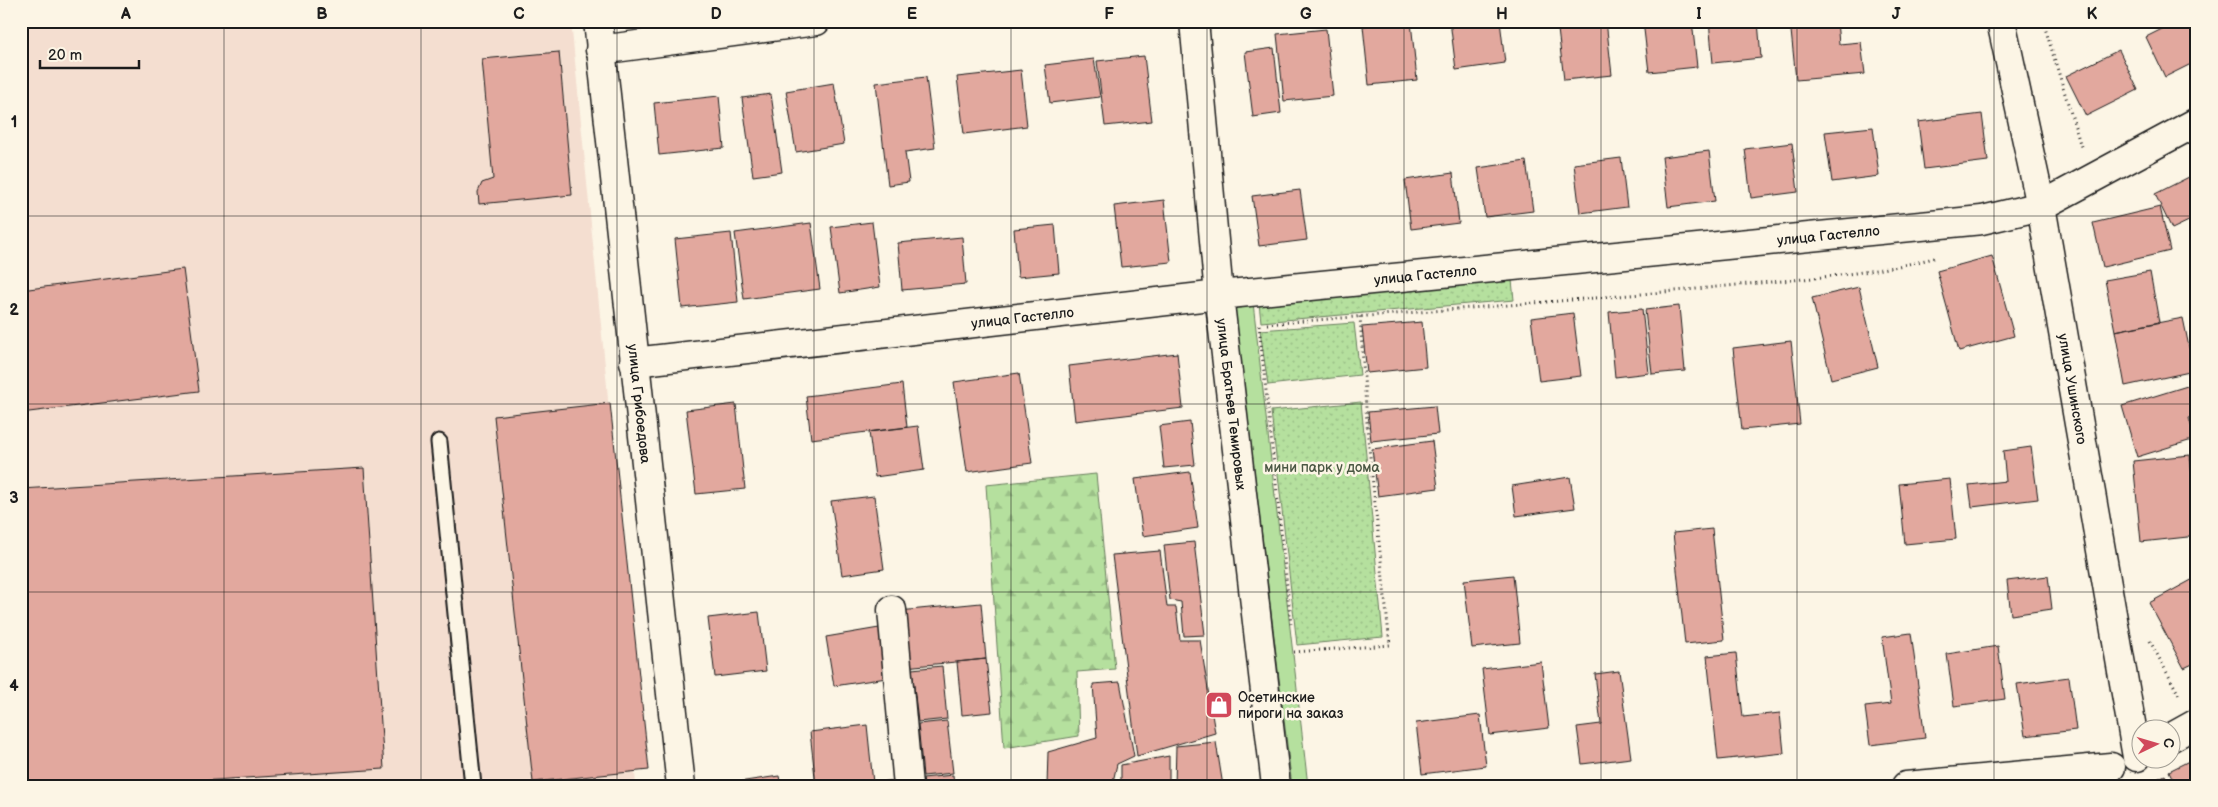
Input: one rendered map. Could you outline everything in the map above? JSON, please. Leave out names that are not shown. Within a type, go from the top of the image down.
[{"type":"street","name":"улица Грибоедова","points":[[598,21],[681,786]]},
{"type":"street","points":[[600,50],[816,21]]},
{"type":"street","name":"улица Братьев Темировых","points":[[1194,21],[1219,295],[1276,786]]},
{"type":"street","name":"улица Ушинского","points":[[2001,21],[2041,206],[2133,720]]},
{"type":"street","name":"улица Гастелло","points":[[634,362],[1219,295],[1982,220],[2041,206],[2197,122]]},
{"type":"street","points":[[892,610],[908,786]]},
{"type":"street","points":[[2180,726],[2190,713]]},
{"type":"street","points":[[2079,786],[2111,767],[2130,760]]},
{"type":"street","points":[[1906,786],[2111,767]]},
{"type":"lane","points":[[439,442],[474,786]]},
{"type":"path","points":[[2043,21],[2086,159]]},
{"type":"path","points":[[1294,652],[1390,645],[1368,438],[1360,316]]},
{"type":"path","points":[[1259,324],[1292,632]]},
{"type":"path","points":[[2149,635],[2151,644],[2190,713]]},
{"type":"path","points":[[1293,642],[1295,662]]},
{"type":"shaded area","points":[[21,21],[571,21],[607,386],[636,786],[21,786]]},
{"type":"green space","points":[[1511,270],[1514,300],[1261,322],[1258,293]]},
{"type":"green space","points":[[1252,294],[1308,786],[1292,786],[1233,296]]},
{"type":"green space","points":[[1354,323],[1360,375],[1268,385],[1260,330]]},
{"type":"green space","name":"мини парк у дома","points":[[1361,402],[1383,637],[1297,645],[1271,411]]},
{"type":"green space","points":[[1096,474],[1115,669],[1077,672],[1079,736],[1004,748],[986,485]]},
{"type":"building","points":[[1450,21],[1500,21],[1505,63],[1456,70]]},
{"type":"building","points":[[1557,21],[1606,21],[1612,75],[1564,80]]},
{"type":"building","points":[[1643,21],[1692,21],[1697,67],[1649,72]]},
{"type":"building","points":[[1709,21],[1758,21],[1761,58],[1713,63]]},
{"type":"building","points":[[1790,21],[1837,21],[1839,44],[1861,42],[1865,74],[1796,80]]},
{"type":"building","points":[[2178,21],[2197,21],[2197,61],[2165,77],[2146,37]]},
{"type":"building","points":[[1411,22],[1417,80],[1369,85],[1363,26]]},
{"type":"building","points":[[1326,29],[1333,96],[1284,101],[1277,34]]},
{"type":"building","points":[[1274,48],[1281,113],[1253,117],[1245,52]]},
{"type":"building","points":[[2119,50],[2138,90],[2086,116],[2066,76]]},
{"type":"building","points":[[559,52],[572,195],[479,204],[478,192],[482,183],[493,179],[482,59]]},
{"type":"building","points":[[1144,56],[1152,121],[1105,126],[1097,61]]},
{"type":"building","points":[[1094,59],[1100,97],[1050,103],[1045,65]]},
{"type":"building","points":[[1021,70],[1027,126],[964,134],[957,77]]},
{"type":"building","points":[[926,77],[935,148],[905,152],[909,182],[888,185],[876,83]]},
{"type":"building","points":[[834,83],[844,144],[796,152],[786,91]]},
{"type":"building","points":[[771,94],[782,172],[753,176],[742,98]]},
{"type":"building","points":[[719,96],[724,148],[659,155],[654,103]]},
{"type":"building","points":[[1982,114],[1988,161],[1924,169],[1918,122]]},
{"type":"building","points":[[1873,127],[1879,176],[1832,182],[1825,132]]},
{"type":"building","points":[[1792,143],[1798,192],[1751,198],[1745,149]]},
{"type":"building","points":[[1709,151],[1715,201],[1668,207],[1662,157]]},
{"type":"building","points":[[1621,158],[1627,207],[1580,213],[1574,164]]},
{"type":"building","points":[[1526,161],[1533,211],[1485,217],[1478,168]]},
{"type":"building","points":[[1453,173],[1459,223],[1411,229],[1405,180]]},
{"type":"building","points":[[2197,173],[2197,217],[2172,229],[2155,194]]},
{"type":"building","points":[[1300,190],[1307,240],[1259,246],[1252,196]]},
{"type":"building","points":[[1164,200],[1171,262],[1121,267],[1114,206]]},
{"type":"building","points":[[2160,207],[2170,251],[2103,267],[2093,223]]},
{"type":"building","points":[[872,222],[880,287],[840,293],[831,227]]},
{"type":"building","points":[[811,223],[820,289],[744,299],[735,233]]},
{"type":"building","points":[[1055,225],[1059,273],[1018,277],[1014,229]]},
{"type":"building","points":[[731,233],[738,302],[682,308],[675,239]]},
{"type":"building","points":[[962,237],[966,284],[902,290],[898,243]]},
{"type":"building","points":[[1992,256],[2014,336],[1959,351],[1937,271]]},
{"type":"building","points":[[183,269],[199,391],[21,413],[21,290]]},
{"type":"building","points":[[2150,272],[2159,322],[2115,331],[2105,280]]},
{"type":"building","points":[[1859,287],[1878,367],[1831,379],[1812,298]]},
{"type":"building","points":[[1679,306],[1685,371],[1652,374],[1645,310]]},
{"type":"building","points":[[1642,309],[1649,373],[1615,377],[1609,312]]},
{"type":"building","points":[[1573,313],[1581,376],[1539,381],[1531,318]]},
{"type":"building","points":[[2183,318],[2194,371],[2125,386],[2115,331]]},
{"type":"building","points":[[1422,322],[1426,367],[1367,373],[1362,327]]},
{"type":"building","points":[[1791,341],[1800,424],[1742,430],[1733,348]]},
{"type":"building","points":[[1177,353],[1183,408],[1075,421],[1069,366]]},
{"type":"building","points":[[1019,373],[1032,463],[967,472],[954,382]]},
{"type":"building","points":[[2197,383],[2197,416],[2189,418],[2195,439],[2137,457],[2122,406]]},
{"type":"building","points":[[902,384],[907,427],[811,439],[806,396]]},
{"type":"building","points":[[610,403],[649,770],[533,782],[494,416]]},
{"type":"building","points":[[736,404],[745,489],[696,494],[686,410]]},
{"type":"building","points":[[1435,406],[1438,434],[1371,441],[1368,412]]},
{"type":"building","points":[[1190,422],[1195,465],[1164,468],[1159,426]]},
{"type":"building","points":[[918,426],[924,470],[875,477],[869,432]]},
{"type":"building","points":[[1432,441],[1438,488],[1378,496],[1372,449]]},
{"type":"building","points":[[2031,447],[2038,499],[1972,507],[1969,485],[2006,481],[2003,451]]},
{"type":"building","points":[[2190,455],[2197,536],[2141,542],[2133,461]]},
{"type":"building","points":[[364,468],[384,769],[122,786],[21,786],[21,489]]},
{"type":"building","points":[[1190,472],[1198,528],[1143,536],[1135,479]]},
{"type":"building","points":[[1570,477],[1575,508],[1516,516],[1512,486]]},
{"type":"building","points":[[1950,479],[1956,539],[1905,544],[1899,484]]},
{"type":"building","points":[[874,496],[884,569],[842,575],[831,501]]},
{"type":"building","points":[[1712,529],[1724,640],[1685,644],[1673,533]]},
{"type":"building","points":[[1194,542],[1205,635],[1184,636],[1181,602],[1170,600],[1164,545]]},
{"type":"building","points":[[1160,551],[1167,607],[1176,607],[1180,640],[1200,640],[1215,733],[1137,756],[1112,555]]},
{"type":"building","points":[[1513,575],[1520,643],[1472,648],[1464,580]]},
{"type":"building","points":[[2048,576],[2052,609],[2011,615],[2007,581]]},
{"type":"building","points":[[2197,577],[2197,662],[2184,668],[2149,603]]},
{"type":"building","points":[[981,603],[986,659],[905,667],[899,611]]},
{"type":"building","points":[[759,612],[766,671],[715,677],[708,618]]},
{"type":"building","points":[[885,627],[893,677],[834,686],[826,637]]},
{"type":"building","points":[[1911,633],[1925,738],[1870,745],[1865,707],[1891,704],[1882,637]]},
{"type":"building","points":[[1998,646],[2005,699],[1954,706],[1947,654]]},
{"type":"building","points":[[1736,653],[1743,717],[1780,713],[1784,753],[1718,760],[1707,656]]},
{"type":"building","points":[[986,659],[992,712],[962,715],[957,662]]},
{"type":"building","points":[[1541,662],[1549,728],[1490,735],[1482,669]]},
{"type":"building","points":[[942,666],[947,719],[918,722],[912,669]]},
{"type":"building","points":[[1619,671],[1631,758],[1582,764],[1577,727],[1601,724],[1595,674]]},
{"type":"building","points":[[2069,677],[2076,730],[2025,736],[2017,684]]},
{"type":"building","points":[[1120,682],[1134,756],[1117,764],[1112,786],[1047,786],[1048,752],[1097,738],[1093,684]]},
{"type":"building","points":[[1480,715],[1486,766],[1422,774],[1416,723]]},
{"type":"building","points":[[947,721],[953,773],[923,776],[918,724]]},
{"type":"building","points":[[867,725],[873,783],[903,779],[904,786],[816,786],[810,732]]},
{"type":"building","points":[[1216,742],[1223,786],[1175,786],[1176,746]]},
{"type":"building","points":[[1169,756],[1169,786],[1121,786],[1121,765]]},
{"type":"building","points":[[2197,757],[2197,786],[2176,786],[2169,771],[2180,770],[2180,766]]},
{"type":"building","points":[[953,775],[954,786],[924,786],[923,778]]},
{"type":"building","points":[[2165,775],[2170,786],[2143,786]]},
{"type":"building","points":[[779,776],[781,786],[725,786],[725,784]]},
{"type":"place","name":"Осетинские пироги на заказ","points":[[1219,705]]}]
